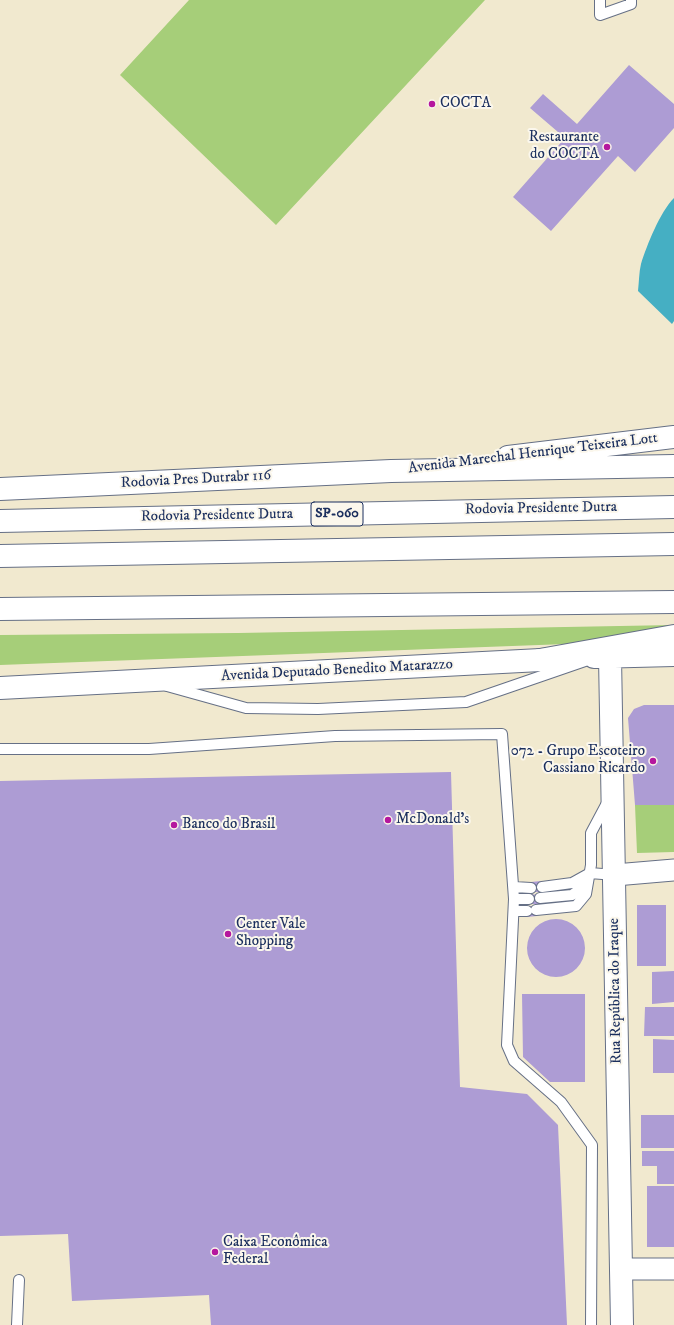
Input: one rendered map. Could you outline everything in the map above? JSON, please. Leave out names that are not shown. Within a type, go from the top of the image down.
[{"type":"main road","name":"Avenida Marechal Henrique Teixeira Lott","points":[[391,471],[674,437]]},
{"type":"main road","points":[[391,471],[674,466]]},
{"type":"main road","name":"Rodovia Pres Dutrabr 116","points":[[0,488],[391,471]]},
{"type":"main road","name":"Rodovia Presidente Dutra","points":[[0,521],[674,507]]},
{"type":"main road","points":[[0,556],[674,544]]},
{"type":"main road","points":[[0,609],[674,602]]},
{"type":"main road","points":[[540,660],[674,636]]},
{"type":"main road","name":"Avenida Deputado Benedito Matarazzo","points":[[0,688],[540,660],[674,655]]},
{"type":"main road","name":"Rua República do Iraque","points":[[603,657],[613,793],[622,1325]]},
{"type":"street","points":[[614,875],[674,870]]},
{"type":"street","points":[[621,1269],[674,1269]]},
{"type":"lane","points":[[600,0],[600,15],[630,4],[631,0]]},
{"type":"lane","points":[[148,681],[246,708],[318,709],[466,702],[603,657]]},
{"type":"lane","points":[[0,749],[149,748],[335,736],[502,734],[514,888],[507,1045],[514,1061],[561,1102],[592,1145],[591,1325]]},
{"type":"lane","points":[[514,911],[576,906],[586,894],[591,865],[591,833],[613,793]]},
{"type":"lane","points":[[540,898],[572,895],[580,889],[590,873]]},
{"type":"lane","points":[[514,888],[572,883],[590,873],[614,875]]},
{"type":"lane","points":[[514,899],[529,899]]},
{"type":"lane","points":[[18,1325],[19,1280]]},
{"type":"green space","points":[[189,0],[485,0],[276,225],[120,75]]},
{"type":"green space","points":[[674,625],[674,640],[0,665],[0,635],[238,633]]},
{"type":"green space","points":[[635,805],[674,805],[674,852],[637,853]]},
{"type":"water","points":[[674,198],[674,321],[672,324],[638,291],[640,267],[654,229]]},
{"type":"building","name":"Restaurante do COCTA","points":[[629,65],[674,104],[674,128],[635,172],[618,156],[551,231],[513,197],[565,138],[530,108],[543,94],[577,124]]},
{"type":"building","name":"072 - Grupo Escoteiro Cassiano Ricardo","points":[[644,705],[674,705],[674,805],[635,805],[628,718],[634,709]]},
{"type":"building","name":"Center Vale Shopping","points":[[451,772],[460,1087],[527,1094],[558,1125],[567,1325],[211,1325],[209,1295],[72,1301],[68,1234],[0,1236],[0,781]]},
{"type":"building","points":[[541,881],[542,892],[532,892],[531,882]]},
{"type":"building","points":[[540,894],[540,904],[529,904],[529,895]]},
{"type":"building","points":[[637,905],[666,905],[666,966],[637,966]]},
{"type":"building","points":[[536,906],[537,916],[527,917],[526,907]]},
{"type":"building","points":[[556,919],[567,921],[580,932],[583,937],[585,948],[583,959],[572,972],[567,975],[556,977],[545,975],[532,964],[529,959],[527,948],[529,937],[540,924],[545,921]]},
{"type":"building","points":[[674,971],[674,1002],[652,1004],[652,972]]},
{"type":"building","points":[[522,994],[585,994],[585,1082],[550,1082],[523,1057]]},
{"type":"building","points":[[645,1007],[674,1007],[674,1036],[644,1036]]},
{"type":"building","points":[[653,1039],[674,1040],[674,1073],[653,1073]]},
{"type":"building","points":[[641,1115],[674,1115],[674,1148],[641,1148]]},
{"type":"building","points":[[642,1151],[674,1151],[674,1184],[657,1184],[657,1166],[642,1166]]},
{"type":"building","points":[[647,1186],[674,1186],[674,1247],[647,1247]]},
{"type":"place","name":"COCTA","points":[[432,104]]},
{"type":"place","name":"Restaurante do COCTA","points":[[607,147]]},
{"type":"place","name":"072 - Grupo Escoteiro Cassiano Ricardo","points":[[653,761]]},
{"type":"place","name":"McDonald's","points":[[388,820]]},
{"type":"place","name":"Banco do Brasil","points":[[174,825]]},
{"type":"place","name":"Center Vale Shopping","points":[[228,934]]},
{"type":"place","name":"Caixa Econômica Federal","points":[[215,1252]]}]
